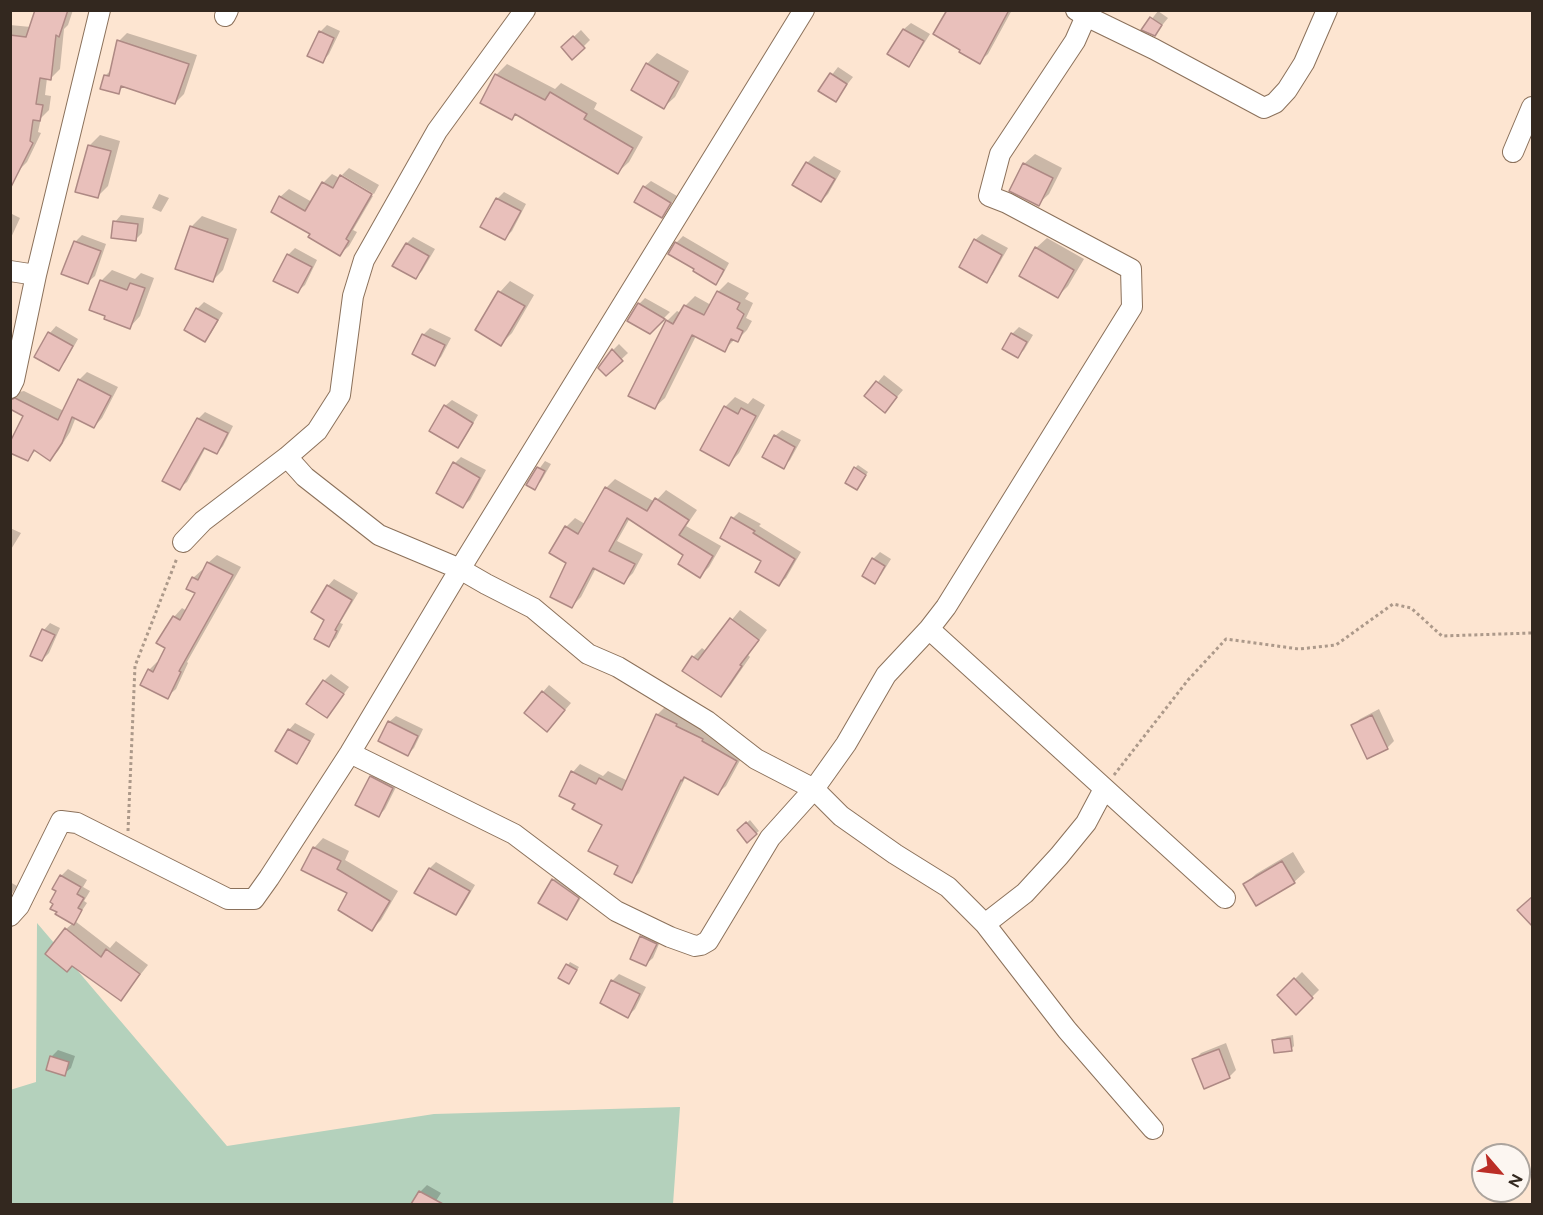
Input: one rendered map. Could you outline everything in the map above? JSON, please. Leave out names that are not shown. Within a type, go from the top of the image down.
[{"type":"street","points":[[10,388],[14,380],[36,275],[100,10]]},
{"type":"street","points":[[183,542],[203,521],[287,457],[317,431],[340,395],[353,296],[364,260],[437,131],[525,10]]},
{"type":"street","points":[[10,916],[19,906],[61,821],[77,823],[228,899],[254,899],[270,878],[350,753],[460,569],[804,10]]},
{"type":"street","points":[[350,753],[514,834],[616,911],[670,937],[695,946],[708,941],[770,838],[814,789],[846,744],[886,675],[929,630],[953,597],[1132,307],[1131,269],[1007,203],[989,196],[1000,154],[1075,41],[1081,13],[1154,49],[1263,108],[1275,103],[1287,90],[1304,63],[1327,10]]},
{"type":"street","points":[[1513,152],[1533,107]]},
{"type":"street","points":[[10,271],[36,275]]},
{"type":"street","points":[[287,457],[304,477],[379,535],[460,569],[486,585],[534,608],[588,654],[618,667],[707,722],[756,759],[814,789],[841,816],[895,854],[948,887],[985,924],[1067,1030],[1153,1130]]},
{"type":"street","points":[[929,630],[1225,898]]},
{"type":"street","points":[[985,924],[1025,893],[1059,856],[1086,823],[1104,789]]},
{"type":"path","points":[[127,848],[135,666],[183,542]]},
{"type":"path","points":[[1104,789],[1188,680],[1226,639],[1299,649],[1336,645],[1393,604],[1411,608],[1442,636],[1533,633]]},
{"type":"green space","points":[[37,923],[227,1146],[434,1114],[680,1107],[673,1204],[11,1204],[10,1090],[36,1082]]},
{"type":"building","points":[[35,10],[68,10],[59,37],[56,35],[51,80],[40,78],[36,104],[43,105],[40,121],[33,120],[30,141],[33,143],[10,189],[10,35],[26,37]]},
{"type":"building","points":[[947,10],[1009,10],[980,64],[933,34]]},
{"type":"building","points":[[1150,17],[1162,25],[1155,36],[1141,30]]},
{"type":"building","points":[[903,29],[924,41],[909,67],[887,54]]},
{"type":"building","points":[[319,31],[334,38],[323,63],[307,56]]},
{"type":"building","points":[[573,36],[585,48],[572,60],[561,47]]},
{"type":"building","points":[[117,40],[189,64],[175,104],[121,86],[119,94],[100,89],[104,75],[109,76]]},
{"type":"building","points":[[646,63],[679,82],[664,109],[631,90]]},
{"type":"building","points":[[830,73],[847,84],[836,102],[818,91]]},
{"type":"building","points":[[495,74],[545,100],[550,92],[587,114],[584,119],[633,148],[618,174],[515,114],[512,120],[480,103]]},
{"type":"building","points":[[88,145],[111,151],[98,198],[75,192]]},
{"type":"building","points":[[806,162],[835,179],[821,202],[792,185]]},
{"type":"building","points":[[1023,163],[1053,178],[1039,206],[1009,191]]},
{"type":"building","points":[[340,175],[372,194],[346,239],[349,241],[340,256],[308,237],[310,234],[271,212],[279,196],[305,211],[322,182],[333,188]]},
{"type":"building","points":[[643,186],[671,203],[662,218],[634,202]]},
{"type":"building","points":[[496,198],[521,211],[505,240],[480,227]]},
{"type":"building","points":[[113,221],[138,224],[136,241],[111,238]]},
{"type":"building","points":[[190,226],[228,239],[213,282],[175,269]]},
{"type":"building","points":[[974,239],[1002,255],[987,283],[959,267]]},
{"type":"building","points":[[74,241],[101,251],[88,284],[61,274]]},
{"type":"building","points":[[675,242],[724,270],[716,285],[668,254]]},
{"type":"building","points":[[406,243],[429,256],[416,279],[392,266]]},
{"type":"building","points":[[1035,247],[1074,270],[1058,298],[1019,276]]},
{"type":"building","points":[[287,254],[312,267],[298,293],[273,281]]},
{"type":"building","points":[[100,280],[127,290],[130,283],[145,288],[130,329],[104,319],[105,316],[89,310]]},
{"type":"building","points":[[498,291],[525,306],[501,346],[475,330]]},
{"type":"building","points":[[717,291],[740,303],[737,309],[744,314],[737,328],[743,331],[738,342],[731,339],[725,352],[692,335],[655,409],[628,396],[666,320],[673,324],[684,305],[704,315]]},
{"type":"building","points":[[638,303],[665,319],[650,334],[627,321]]},
{"type":"building","points":[[196,308],[218,320],[205,342],[184,330]]},
{"type":"building","points":[[48,332],[73,346],[59,371],[34,357]]},
{"type":"building","points":[[1011,333],[1027,342],[1018,358],[1002,349]]},
{"type":"building","points":[[422,334],[445,345],[435,366],[412,354]]},
{"type":"building","points":[[612,349],[623,361],[606,376],[598,368]]},
{"type":"building","points":[[78,379],[111,396],[94,428],[72,417],[62,443],[50,461],[34,450],[28,461],[10,453],[10,442],[23,416],[10,409],[10,400],[15,398],[58,420]]},
{"type":"building","points":[[876,381],[897,397],[885,413],[864,396]]},
{"type":"building","points":[[444,405],[473,423],[458,448],[429,431]]},
{"type":"building","points":[[724,406],[738,414],[741,408],[756,416],[729,466],[700,450]]},
{"type":"building","points":[[197,418],[228,433],[217,454],[204,448],[180,490],[162,481]]},
{"type":"building","points":[[774,435],[795,447],[784,469],[762,457]]},
{"type":"building","points":[[453,462],[480,478],[463,508],[436,493]]},
{"type":"building","points":[[537,467],[545,471],[535,490],[526,485]]},
{"type":"building","points":[[854,467],[866,475],[857,490],[845,483]]},
{"type":"building","points":[[605,487],[647,511],[655,498],[689,520],[679,535],[713,556],[700,578],[678,564],[683,555],[627,518],[609,551],[635,564],[624,584],[593,568],[572,608],[550,597],[566,563],[549,553],[565,526],[578,534]]},
{"type":"building","points":[[731,517],[795,559],[779,586],[755,572],[761,561],[720,538]]},
{"type":"building","points":[[872,558],[885,566],[875,584],[862,576]]},
{"type":"building","points":[[207,562],[233,575],[179,671],[181,672],[168,699],[140,685],[148,669],[153,672],[165,648],[156,643],[173,616],[180,620],[195,593],[186,589],[192,577],[198,580]]},
{"type":"building","points":[[327,585],[352,600],[335,630],[337,631],[329,647],[314,639],[324,620],[311,612]]},
{"type":"building","points":[[730,618],[759,640],[740,665],[742,666],[721,697],[682,671],[692,656],[698,660]]},
{"type":"building","points":[[42,629],[55,635],[42,661],[30,656]]},
{"type":"building","points":[[323,680],[344,694],[327,718],[306,704]]},
{"type":"building","points":[[542,691],[565,710],[547,732],[524,713]]},
{"type":"building","points":[[656,714],[703,739],[702,741],[737,761],[718,795],[684,777],[681,780],[632,883],[614,874],[618,866],[588,851],[602,825],[572,809],[575,804],[559,796],[571,771],[596,784],[599,778],[622,790]]},
{"type":"building","points":[[1372,715],[1388,749],[1367,759],[1351,725]]},
{"type":"building","points":[[388,721],[418,736],[408,756],[378,741]]},
{"type":"building","points":[[288,729],[310,741],[297,764],[275,751]]},
{"type":"building","points":[[370,776],[393,788],[379,817],[355,805]]},
{"type":"building","points":[[746,822],[757,834],[747,843],[737,830]]},
{"type":"building","points":[[313,847],[341,861],[337,869],[390,901],[372,931],[338,910],[347,893],[301,870]]},
{"type":"building","points":[[1282,861],[1295,883],[1256,906],[1243,884]]},
{"type":"building","points":[[429,868],[470,891],[456,915],[414,893]]},
{"type":"building","points":[[60,875],[81,887],[77,894],[84,898],[78,908],[82,910],[74,925],[50,909],[53,904],[50,902],[56,891],[52,889]]},
{"type":"building","points":[[552,879],[579,898],[567,920],[538,903]]},
{"type":"building","points":[[1533,896],[1533,927],[1517,910]]},
{"type":"building","points":[[65,928],[101,957],[106,949],[140,974],[121,1001],[72,966],[67,972],[45,954]]},
{"type":"building","points":[[640,936],[657,944],[646,966],[630,959]]},
{"type":"building","points":[[566,964],[577,970],[569,984],[558,978]]},
{"type":"building","points":[[1294,978],[1313,998],[1296,1015],[1277,995]]},
{"type":"building","points":[[611,980],[640,994],[628,1018],[600,1003]]},
{"type":"building","points":[[1290,1038],[1292,1051],[1274,1053],[1272,1040]]},
{"type":"building","points":[[1219,1049],[1230,1078],[1204,1089],[1192,1059]]},
{"type":"building","points":[[50,1056],[69,1062],[65,1076],[46,1070]]},
{"type":"building","points":[[419,1191],[443,1204],[411,1204]]}]
